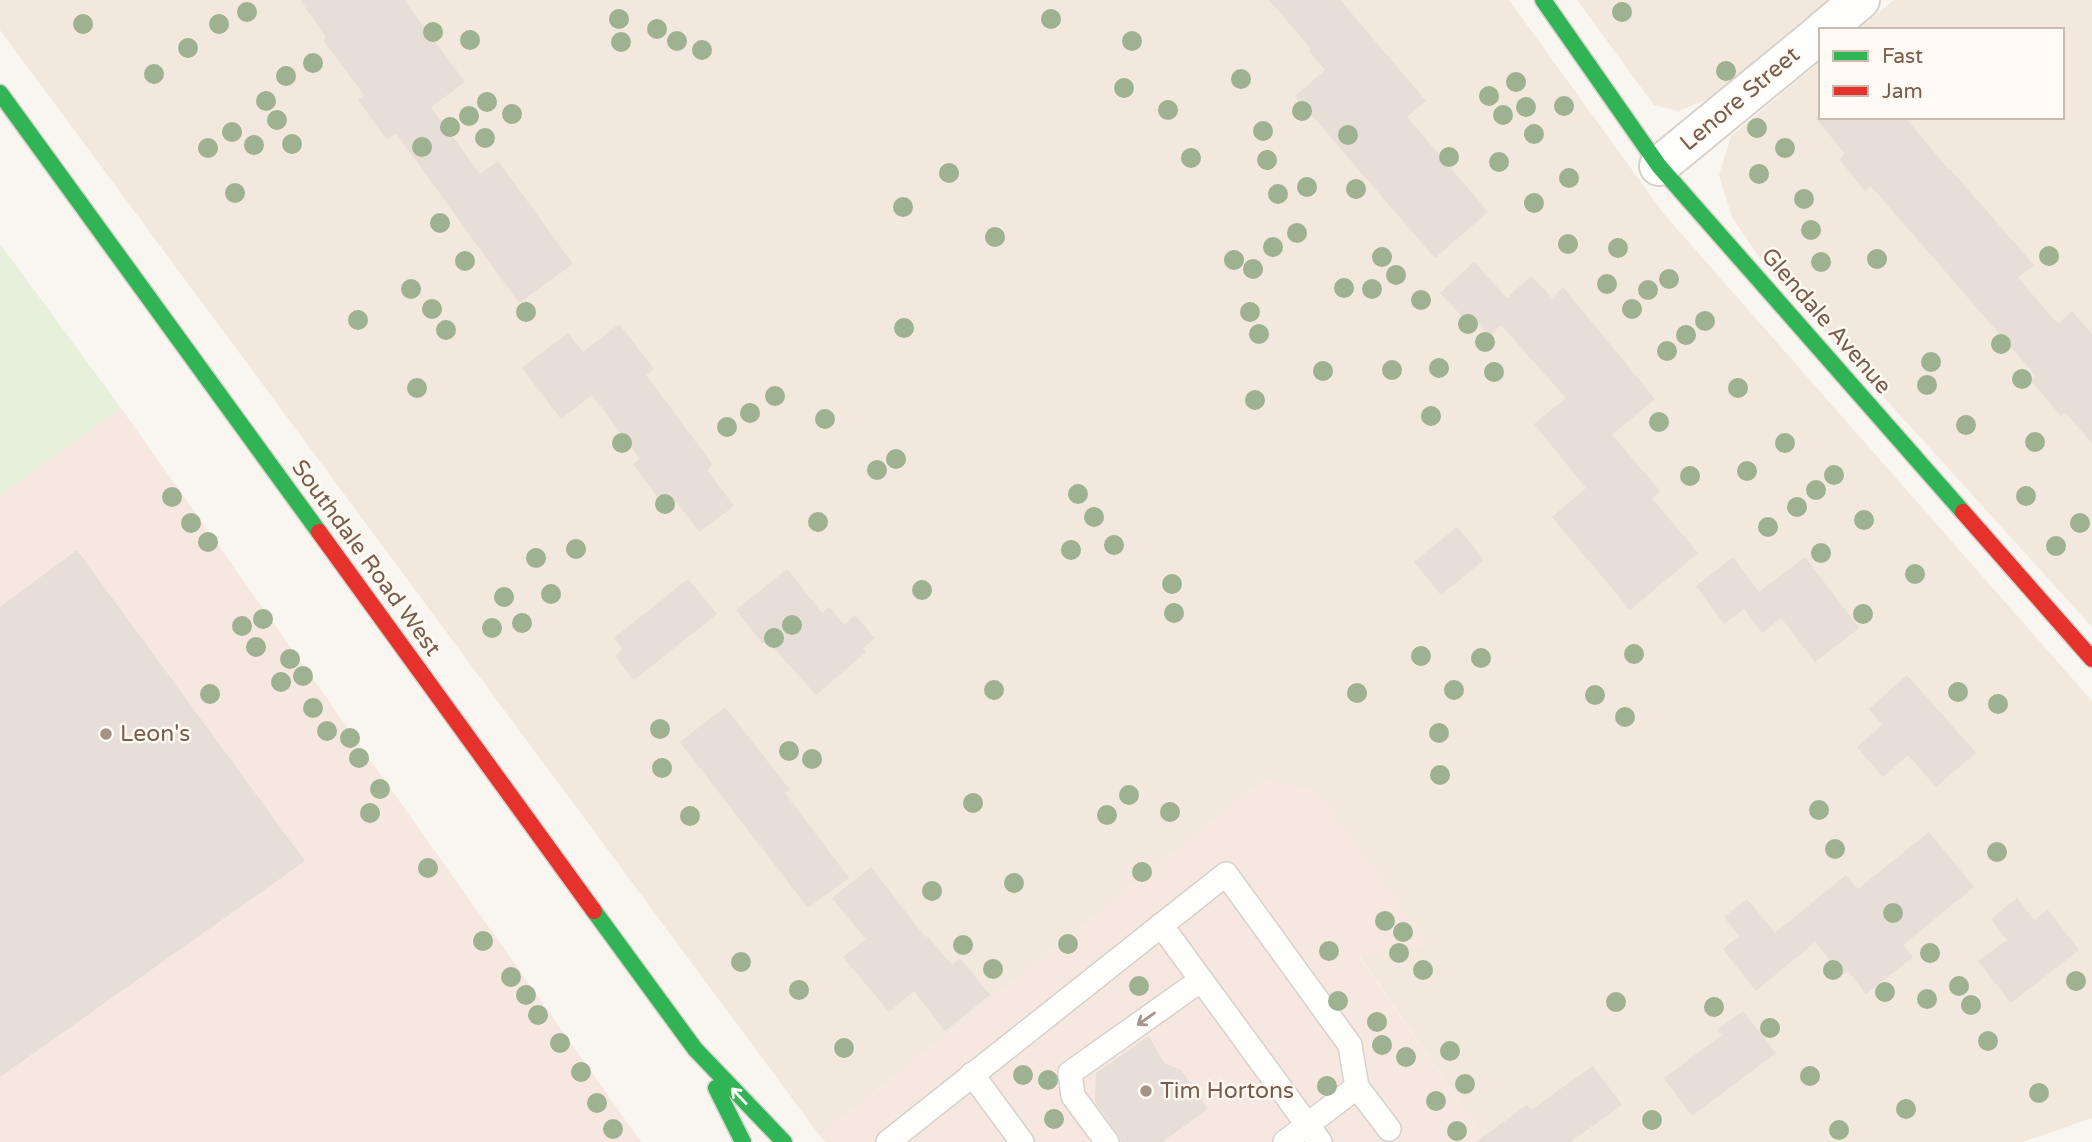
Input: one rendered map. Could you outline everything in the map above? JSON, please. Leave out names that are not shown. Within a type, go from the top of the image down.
[{"type":"main road","name":"Glendale Avenue","points":[[1543,0],[1659,166],[2092,659]]},
{"type":"main road","name":"Southdale Road West","points":[[0,93],[695,1049],[783,1142]]},
{"type":"main road","name":"Southdale Road West","points":[[695,1049],[743,1142]]},
{"type":"street","name":"Lenore Street","points":[[1826,28],[1860,0]]},
{"type":"street","name":"Lenore Street","points":[[1659,166],[1819,33]]},
{"type":"lane","points":[[888,1142],[1226,874],[1350,1045],[1357,1087],[1389,1129]]},
{"type":"lane","points":[[1161,925],[1314,1133]]},
{"type":"lane","points":[[1107,1142],[1073,1096],[1070,1073],[1202,980]]},
{"type":"lane","points":[[972,1074],[1022,1142]]},
{"type":"lane","points":[[1285,1142],[1314,1133],[1357,1087]]},
{"type":"shaded area","points":[[0,0],[1509,0],[1664,214],[2092,701],[2092,1118],[2023,1142],[1487,1142],[1359,955],[1427,944],[1264,780],[820,1136],[0,30]]},
{"type":"shaded area","points":[[1577,0],[1829,0],[1715,96],[1678,111],[1654,105]]},
{"type":"shaded area","points":[[1894,0],[2092,0],[2092,627],[1765,266],[1732,217],[1719,175],[1731,136],[1819,63],[1819,119],[2064,119],[2064,28],[1860,28]]},
{"type":"shaded area","points":[[121,408],[641,1142],[0,1142],[0,495]]},
{"type":"shaded area","points":[[1264,780],[1317,791],[1428,944],[1359,956],[1487,1142],[825,1142],[820,1136]]},
{"type":"green space","points":[[0,244],[121,408],[0,495]]},
{"type":"building","points":[[300,0],[404,0],[465,82],[431,107],[480,174],[498,161],[573,264],[519,303],[396,133],[387,140],[358,100],[364,95],[323,40],[326,37]]},
{"type":"building","points":[[1269,0],[1340,0],[1426,101],[1407,117],[1488,212],[1435,258],[1295,96],[1325,70],[1309,51],[1311,49]]},
{"type":"building","points":[[1815,117],[1907,119],[2034,265],[2018,278],[2058,324],[2072,311],[2092,334],[2092,443],[2065,412],[2061,416],[2031,381],[2036,376],[1871,186],[1865,191],[1839,159],[1845,154]]},
{"type":"building","points":[[1474,262],[1507,298],[1531,276],[1552,298],[1563,287],[1655,399],[1612,435],[1660,491],[1652,498],[1698,553],[1630,610],[1552,517],[1586,488],[1534,424],[1566,398],[1501,325],[1489,336],[1472,317],[1467,322],[1440,293]]},
{"type":"building","points":[[619,324],[654,369],[646,375],[713,465],[707,470],[734,506],[699,532],[669,492],[659,499],[633,464],[640,459],[592,395],[561,419],[522,368],[568,333],[583,352]]},
{"type":"building","points":[[1457,527],[1484,560],[1441,595],[1414,562]]},
{"type":"building","name":"Leon's","points":[[77,550],[305,861],[0,1077],[0,607]]},
{"type":"building","points":[[1733,557],[1759,592],[1805,557],[1859,628],[1815,662],[1781,618],[1762,633],[1744,609],[1724,624],[1696,586]]},
{"type":"building","points":[[787,569],[822,613],[829,607],[844,625],[855,615],[875,638],[863,648],[866,652],[816,695],[767,640],[763,644],[736,610]]},
{"type":"building","points":[[688,579],[717,614],[634,680],[615,656],[623,649],[614,638]]},
{"type":"building","points":[[1907,675],[1976,753],[1936,787],[1908,755],[1883,777],[1857,747],[1882,725],[1869,709]]},
{"type":"building","points":[[725,707],[790,790],[785,793],[849,878],[808,908],[680,742]]},
{"type":"building","points":[[1929,832],[1974,887],[1903,945],[1913,957],[1866,994],[1848,971],[1842,976],[1815,942],[1756,991],[1723,949],[1739,936],[1724,917],[1747,899],[1775,933],[1846,875],[1858,889]]},
{"type":"building","points":[[871,867],[925,937],[927,936],[952,965],[960,958],[990,995],[945,1031],[914,991],[889,1012],[843,957],[866,939],[832,898]]},
{"type":"building","points":[[2017,898],[2034,920],[2048,910],[2079,950],[2011,1003],[1978,961],[2007,940],[1991,919]]},
{"type":"building","points":[[1743,1011],[1776,1053],[1692,1116],[1664,1078],[1722,1035],[1717,1030]]},
{"type":"building","name":"Tim Hortons","points":[[1149,1036],[1164,1063],[1181,1070],[1208,1109],[1162,1142],[1121,1142],[1095,1102],[1096,1073]]},
{"type":"building","points":[[1593,1066],[1622,1105],[1570,1142],[1476,1142],[1527,1105],[1531,1110]]},
{"type":"traffic: fast","points":[[1543,0],[1659,166],[1963,512]]},
{"type":"traffic: fast","points":[[0,93],[319,532]]},
{"type":"traffic: fast","points":[[594,911],[695,1049],[784,1142]]},
{"type":"traffic: fast","points":[[716,1088],[743,1142]]},
{"type":"traffic: jam","points":[[1963,512],[2092,659]]},
{"type":"traffic: jam","points":[[319,532],[594,911]]},
{"type":"place","name":"Leon's","points":[[106,734]]},
{"type":"place","name":"Tim Hortons","points":[[1146,1091]]}]
